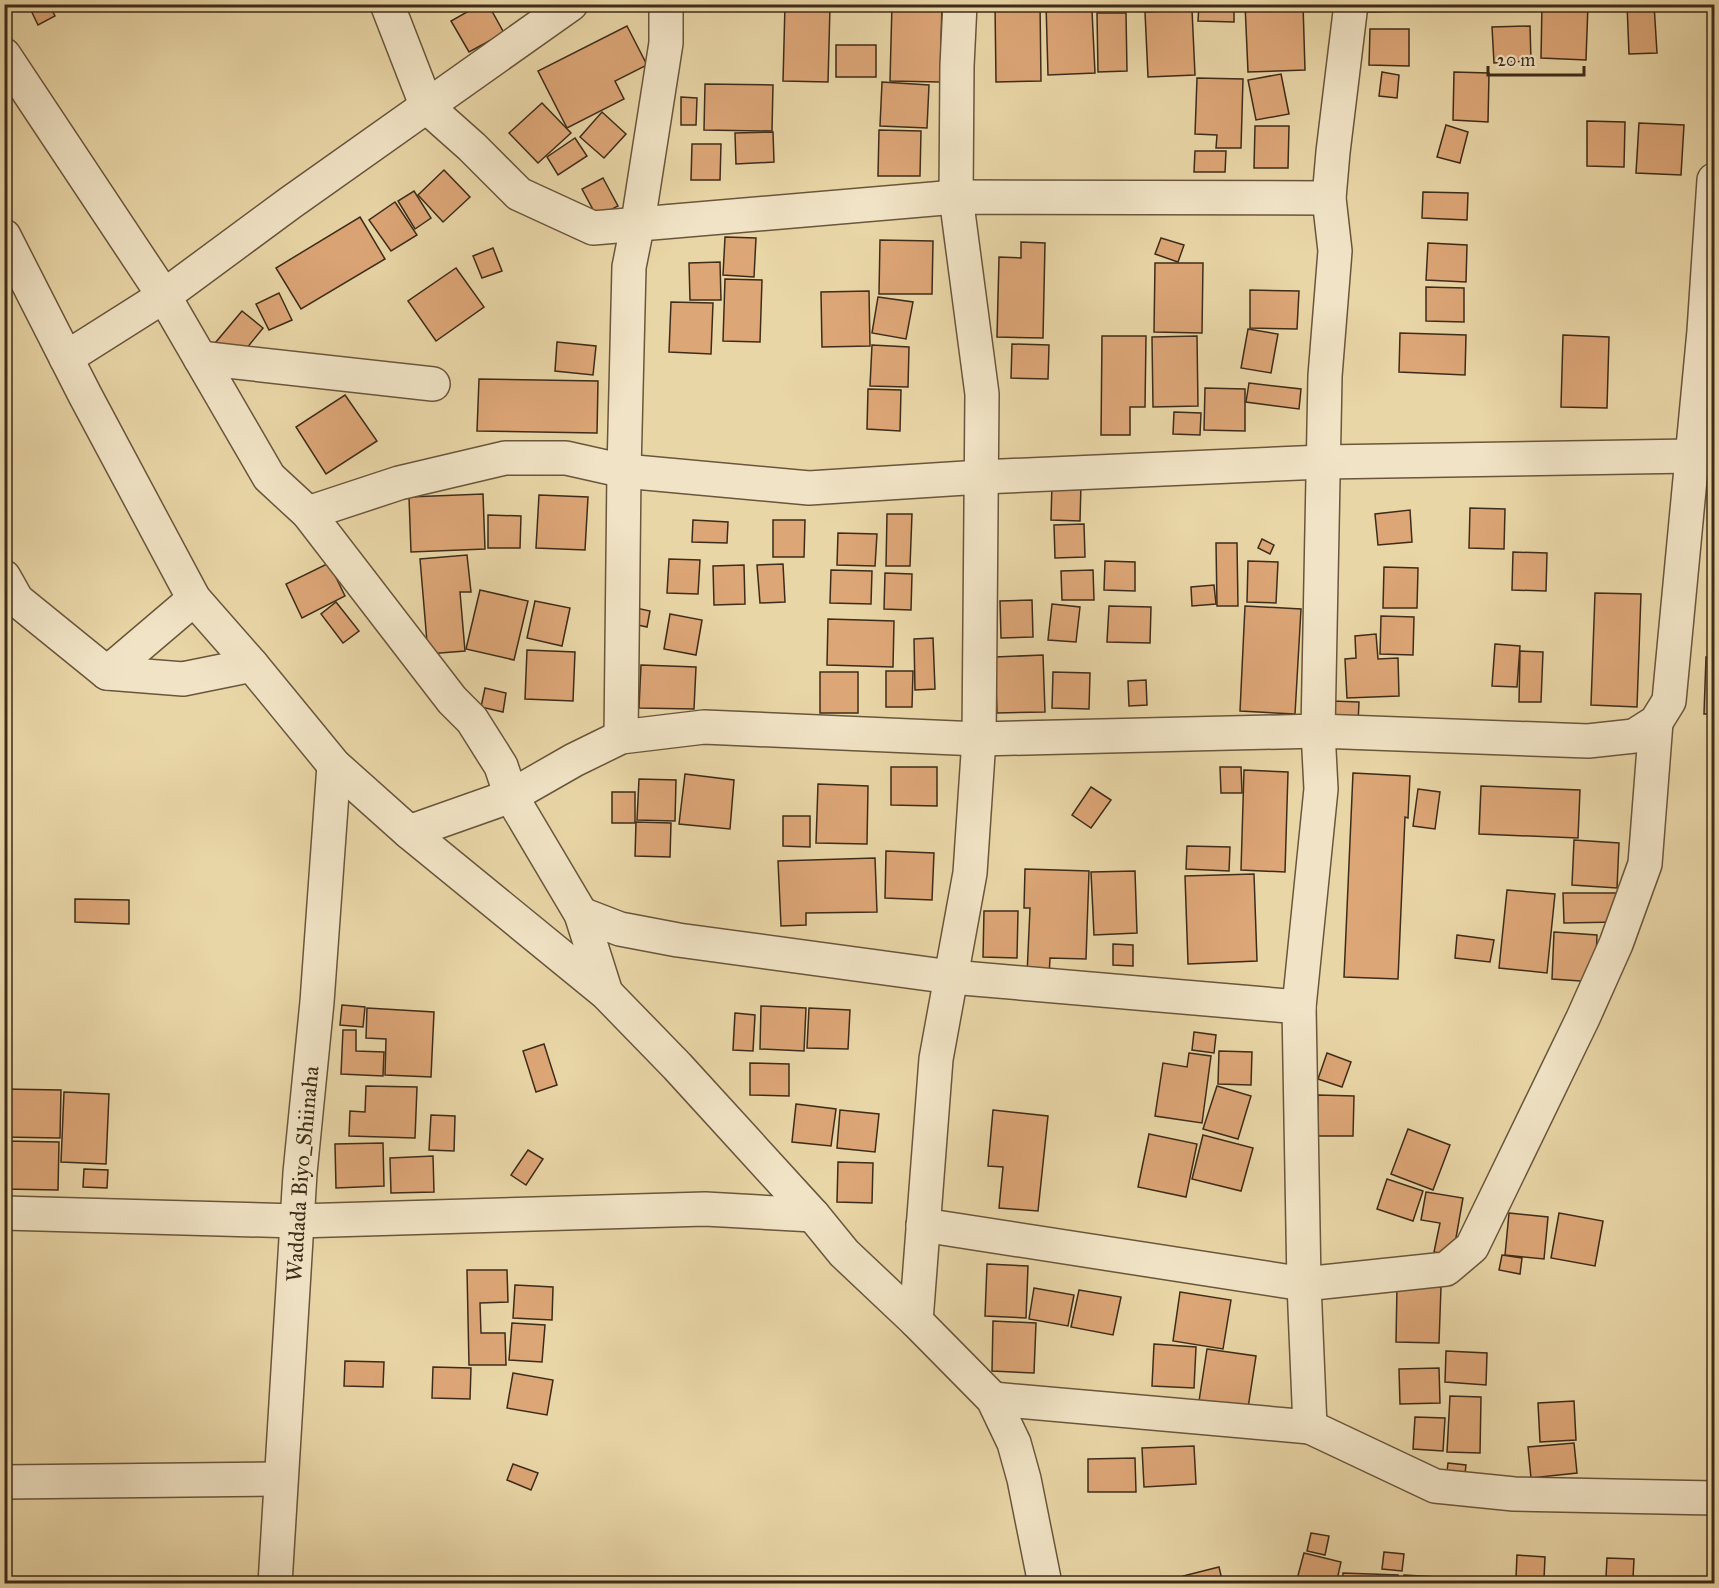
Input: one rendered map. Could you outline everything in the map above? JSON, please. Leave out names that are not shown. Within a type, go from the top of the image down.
[{"type":"street","points":[[387,4],[427,107],[472,147],[519,194],[593,228],[638,222],[956,196],[1329,198]]},
{"type":"street","points":[[66,358],[165,296],[571,4]]},
{"type":"street","points":[[621,738],[629,267],[666,43],[666,4]]},
{"type":"street","points":[[916,1321],[936,1059],[970,873],[979,739],[982,394],[956,196],[960,4]]},
{"type":"street","points":[[1310,1427],[1304,1284],[1299,1007],[1321,789],[1318,731],[1325,376],[1335,251],[1329,198],[1350,4]]},
{"type":"street","points":[[4,55],[165,296],[269,477],[308,513],[452,700],[472,720],[501,766],[511,796],[581,914],[606,993]]},
{"type":"street","points":[[409,831],[511,796],[574,760],[621,738],[704,728],[979,739],[1318,731],[1588,741],[1634,736],[1656,722],[1669,701],[1704,331],[1714,191]]},
{"type":"street","points":[[4,236],[194,599],[334,765],[409,831],[606,993],[677,1066],[813,1215],[844,1253],[916,1321],[993,1399],[1014,1443],[1045,1584]]},
{"type":"street","points":[[200,358],[433,384]]},
{"type":"street","points":[[308,513],[399,483],[505,458],[566,458],[624,471],[809,488],[981,477],[1323,462],[1691,456]]},
{"type":"street","points":[[4,577],[17,600],[107,672],[183,679],[252,665]]},
{"type":"street","points":[[107,672],[194,599]]},
{"type":"street","points":[[923,1225],[1304,1284],[1446,1269],[1472,1247],[1583,1018],[1616,944],[1645,864],[1656,722]]},
{"type":"street","name":"Waddada Biyo_Shiinaha","points":[[275,1584],[297,1221],[317,1002],[334,765]]},
{"type":"street","points":[[581,914],[620,929],[678,940],[951,977],[1299,1007]]},
{"type":"street","points":[[4,1213],[297,1221],[705,1209],[813,1215]]},
{"type":"street","points":[[993,1399],[1310,1427],[1435,1486],[1514,1494],[1714,1498]]},
{"type":"street","points":[[4,1482],[281,1479]]},
{"type":"building","points":[[28,4],[49,4],[55,16],[38,25]]},
{"type":"building","points":[[481,4],[488,4],[504,33],[469,52],[451,21]]},
{"type":"building","points":[[892,4],[942,4],[940,82],[890,81]]},
{"type":"building","points":[[995,4],[1040,4],[1041,81],[996,82]]},
{"type":"building","points":[[1046,4],[1066,4],[1066,11],[1092,11],[1095,73],[1048,75]]},
{"type":"building","points":[[1199,4],[1234,4],[1234,22],[1198,21]]},
{"type":"building","points":[[1245,4],[1303,4],[1305,70],[1248,72]]},
{"type":"building","points":[[1368,4],[1407,4],[1407,11],[1369,12]]},
{"type":"building","points":[[1493,4],[1524,4],[1523,9],[1492,9]]},
{"type":"building","points":[[1542,4],[1588,4],[1586,60],[1541,58]]},
{"type":"building","points":[[1627,4],[1654,4],[1657,53],[1629,54]]},
{"type":"building","points":[[785,5],[830,7],[828,82],[783,81]]},
{"type":"building","points":[[1192,10],[1195,75],[1148,77],[1145,12]]},
{"type":"building","points":[[1097,13],[1126,13],[1127,71],[1098,72]]},
{"type":"building","points":[[627,26],[647,65],[615,81],[624,99],[567,128],[538,71]]},
{"type":"building","points":[[1530,26],[1531,61],[1494,63],[1492,27]]},
{"type":"building","points":[[1370,29],[1409,29],[1409,66],[1369,65]]},
{"type":"building","points":[[836,45],[876,45],[876,77],[836,77]]},
{"type":"building","points":[[1382,72],[1399,75],[1397,98],[1379,96]]},
{"type":"building","points":[[1454,72],[1489,73],[1488,122],[1453,120]]},
{"type":"building","points":[[1281,74],[1289,114],[1256,120],[1248,80]]},
{"type":"building","points":[[1197,78],[1243,79],[1241,148],[1216,148],[1217,135],[1195,134]]},
{"type":"building","points":[[882,82],[929,85],[927,128],[880,126]]},
{"type":"building","points":[[705,84],[773,85],[772,131],[704,130]]},
{"type":"building","points":[[681,97],[697,98],[696,125],[681,125]]},
{"type":"building","points":[[542,103],[571,133],[538,163],[509,133]]},
{"type":"building","points":[[602,112],[626,134],[604,158],[580,137]]},
{"type":"building","points":[[1587,121],[1625,122],[1624,167],[1587,166]]},
{"type":"building","points":[[1639,123],[1684,125],[1681,175],[1636,173]]},
{"type":"building","points":[[1446,125],[1468,132],[1460,163],[1437,157]]},
{"type":"building","points":[[1255,126],[1289,126],[1288,168],[1254,168]]},
{"type":"building","points":[[879,130],[921,131],[920,176],[878,176]]},
{"type":"building","points":[[773,132],[774,162],[736,164],[735,133]]},
{"type":"building","points":[[575,138],[587,156],[558,175],[547,157]]},
{"type":"building","points":[[692,144],[721,144],[720,180],[691,180]]},
{"type":"building","points":[[1195,151],[1226,151],[1225,172],[1194,172]]},
{"type":"building","points":[[444,170],[470,197],[443,222],[418,195]]},
{"type":"building","points":[[603,178],[618,206],[597,217],[582,189]]},
{"type":"building","points":[[414,191],[431,218],[415,229],[398,201]]},
{"type":"building","points":[[1423,192],[1468,193],[1467,220],[1422,218]]},
{"type":"building","points":[[395,202],[417,235],[391,251],[369,220]]},
{"type":"building","points":[[360,217],[385,259],[301,309],[276,268]]},
{"type":"building","points":[[725,237],[756,238],[754,277],[723,275]]},
{"type":"building","points":[[1161,238],[1184,245],[1178,262],[1155,254]]},
{"type":"building","points":[[880,240],[933,241],[932,294],[879,294]]},
{"type":"building","points":[[1021,242],[1045,243],[1043,338],[997,337],[999,257],[1021,258]]},
{"type":"building","points":[[1428,243],[1467,245],[1466,282],[1426,280]]},
{"type":"building","points":[[493,248],[502,271],[482,278],[473,256]]},
{"type":"building","points":[[720,262],[721,300],[690,300],[689,263]]},
{"type":"building","points":[[1155,263],[1203,263],[1202,333],[1154,332]]},
{"type":"building","points":[[456,268],[484,307],[436,341],[408,301]]},
{"type":"building","points":[[725,279],[762,280],[760,342],[723,341]]},
{"type":"building","points":[[1426,287],[1464,288],[1464,322],[1426,321]]},
{"type":"building","points":[[1250,290],[1299,291],[1297,329],[1250,328]]},
{"type":"building","points":[[869,291],[870,346],[822,347],[821,292]]},
{"type":"building","points":[[279,293],[292,320],[269,330],[256,304]]},
{"type":"building","points":[[4,294],[9,321],[4,321]]},
{"type":"building","points":[[878,297],[913,302],[906,339],[872,333]]},
{"type":"building","points":[[671,302],[713,303],[711,354],[669,352]]},
{"type":"building","points":[[242,311],[263,328],[238,359],[216,342]]},
{"type":"building","points":[[1248,329],[1278,334],[1271,373],[1241,368]]},
{"type":"building","points":[[1400,333],[1466,335],[1465,375],[1399,372]]},
{"type":"building","points":[[1563,335],[1609,337],[1607,408],[1561,407]]},
{"type":"building","points":[[1102,336],[1146,336],[1145,407],[1130,407],[1130,435],[1101,435]]},
{"type":"building","points":[[1197,336],[1198,406],[1153,407],[1152,337]]},
{"type":"building","points":[[557,342],[596,346],[593,375],[555,371]]},
{"type":"building","points":[[1012,344],[1049,345],[1048,379],[1011,378]]},
{"type":"building","points":[[872,345],[909,347],[908,387],[870,386]]},
{"type":"building","points":[[479,379],[598,381],[597,433],[477,431]]},
{"type":"building","points":[[1249,383],[1301,389],[1299,409],[1246,402]]},
{"type":"building","points":[[1205,388],[1245,389],[1245,431],[1204,430]]},
{"type":"building","points":[[868,389],[901,390],[900,431],[867,429]]},
{"type":"building","points":[[345,395],[377,441],[326,474],[296,427]]},
{"type":"building","points":[[1174,412],[1201,413],[1200,435],[1173,434]]},
{"type":"building","points":[[1052,483],[1081,484],[1080,521],[1051,520]]},
{"type":"building","points":[[483,494],[485,549],[411,552],[409,497]]},
{"type":"building","points":[[539,495],[588,497],[585,550],[536,548]]},
{"type":"building","points":[[1470,508],[1505,509],[1504,549],[1469,548]]},
{"type":"building","points":[[1410,510],[1412,542],[1378,545],[1375,514]]},
{"type":"building","points":[[887,514],[912,514],[910,566],[886,566]]},
{"type":"building","points":[[488,515],[521,516],[520,548],[488,548]]},
{"type":"building","points":[[693,520],[728,522],[727,543],[692,542]]},
{"type":"building","points":[[773,520],[805,520],[804,557],[773,557]]},
{"type":"building","points":[[1084,524],[1085,557],[1055,558],[1054,525]]},
{"type":"building","points":[[838,533],[877,534],[875,566],[837,565]]},
{"type":"building","points":[[1262,539],[1274,545],[1270,554],[1258,548]]},
{"type":"building","points":[[1216,543],[1237,543],[1238,606],[1217,606]]},
{"type":"building","points":[[1714,547],[1714,591],[1712,591]]},
{"type":"building","points":[[1513,552],[1547,553],[1546,591],[1512,590]]},
{"type":"building","points":[[467,555],[471,592],[460,592],[465,651],[428,654],[420,559]]},
{"type":"building","points":[[669,559],[700,560],[698,594],[667,593]]},
{"type":"building","points":[[1105,561],[1135,562],[1135,591],[1104,590]]},
{"type":"building","points":[[1248,561],[1278,562],[1276,603],[1247,602]]},
{"type":"building","points":[[329,563],[345,596],[302,618],[286,584]]},
{"type":"building","points":[[783,564],[785,602],[760,603],[757,565]]},
{"type":"building","points":[[744,565],[745,604],[714,605],[713,566]]},
{"type":"building","points":[[1384,567],[1418,568],[1417,608],[1383,608]]},
{"type":"building","points":[[831,570],[872,571],[871,604],[830,603]]},
{"type":"building","points":[[1093,570],[1094,600],[1062,600],[1061,571]]},
{"type":"building","points":[[885,573],[912,574],[911,610],[884,609]]},
{"type":"building","points":[[1214,585],[1216,604],[1192,606],[1191,587]]},
{"type":"building","points":[[480,590],[528,601],[514,660],[466,649]]},
{"type":"building","points":[[1595,593],[1641,594],[1637,707],[1591,705]]},
{"type":"building","points":[[1032,600],[1033,637],[1001,638],[1000,601]]},
{"type":"building","points":[[535,601],[570,608],[562,646],[527,638]]},
{"type":"building","points":[[336,602],[359,631],[343,643],[321,614]]},
{"type":"building","points":[[1052,604],[1080,607],[1076,642],[1048,640]]},
{"type":"building","points":[[627,606],[650,611],[647,627],[624,622]]},
{"type":"building","points":[[1109,606],[1151,607],[1150,643],[1107,642]]},
{"type":"building","points":[[1245,606],[1301,609],[1295,714],[1240,711]]},
{"type":"building","points":[[670,614],[702,620],[696,655],[664,649]]},
{"type":"building","points":[[1381,616],[1414,617],[1413,655],[1380,654]]},
{"type":"building","points":[[828,619],[894,621],[893,667],[827,665]]},
{"type":"building","points":[[1376,634],[1378,659],[1398,658],[1399,696],[1347,698],[1345,659],[1356,658],[1355,636]]},
{"type":"building","points":[[933,638],[935,689],[915,690],[914,639]]},
{"type":"building","points":[[1495,644],[1520,646],[1517,687],[1492,686]]},
{"type":"building","points":[[527,650],[575,652],[573,701],[525,699]]},
{"type":"building","points":[[1520,651],[1543,652],[1541,702],[1519,702]]},
{"type":"building","points":[[1043,655],[1045,712],[997,713],[995,657]]},
{"type":"building","points":[[1706,657],[1714,657],[1714,714],[1704,714]]},
{"type":"building","points":[[641,665],[696,667],[694,709],[639,708]]},
{"type":"building","points":[[886,671],[913,671],[912,707],[886,707]]},
{"type":"building","points":[[820,672],[858,672],[858,713],[820,713]]},
{"type":"building","points":[[1053,672],[1090,673],[1089,709],[1052,708]]},
{"type":"building","points":[[1146,680],[1147,705],[1129,706],[1128,681]]},
{"type":"building","points":[[485,688],[506,693],[503,712],[481,707]]},
{"type":"building","points":[[1331,701],[1359,702],[1358,723],[1330,722]]},
{"type":"building","points":[[891,767],[937,767],[937,806],[891,805]]},
{"type":"building","points":[[1220,767],[1241,767],[1242,793],[1221,793]]},
{"type":"building","points":[[1244,770],[1288,772],[1285,872],[1241,870]]},
{"type":"building","points":[[1353,773],[1410,776],[1408,818],[1405,817],[1398,979],[1344,977]]},
{"type":"building","points":[[685,774],[734,780],[730,829],[679,824]]},
{"type":"building","points":[[639,779],[676,780],[675,821],[637,820]]},
{"type":"building","points":[[818,784],[868,786],[867,844],[816,843]]},
{"type":"building","points":[[1481,786],[1580,790],[1578,838],[1479,834]]},
{"type":"building","points":[[1091,787],[1111,800],[1091,828],[1072,815]]},
{"type":"building","points":[[1418,789],[1440,792],[1435,829],[1413,826]]},
{"type":"building","points":[[612,792],[635,792],[635,823],[612,823]]},
{"type":"building","points":[[783,816],[810,816],[810,847],[783,846]]},
{"type":"building","points":[[636,822],[671,823],[670,857],[635,856]]},
{"type":"building","points":[[1574,840],[1619,843],[1617,888],[1572,885]]},
{"type":"building","points":[[1187,846],[1230,847],[1229,871],[1186,869]]},
{"type":"building","points":[[886,851],[934,853],[932,900],[885,898]]},
{"type":"building","points":[[875,858],[877,912],[806,913],[806,925],[781,926],[778,861]]},
{"type":"building","points":[[1025,869],[1089,871],[1086,959],[1050,958],[1049,976],[1027,975],[1030,908],[1024,908]]},
{"type":"building","points":[[1135,871],[1137,933],[1094,935],[1091,872]]},
{"type":"building","points":[[1254,874],[1257,961],[1188,964],[1185,876]]},
{"type":"building","points":[[1507,890],[1555,894],[1547,973],[1499,968]]},
{"type":"building","points":[[1563,893],[1618,893],[1618,922],[1564,923]]},
{"type":"building","points":[[75,899],[129,900],[129,924],[75,922]]},
{"type":"building","points":[[984,911],[1018,911],[1017,958],[983,957]]},
{"type":"building","points":[[1554,932],[1597,935],[1595,982],[1552,979]]},
{"type":"building","points":[[1457,935],[1494,940],[1490,962],[1455,958]]},
{"type":"building","points":[[1113,944],[1133,945],[1133,966],[1113,965]]},
{"type":"building","points":[[342,1005],[365,1007],[363,1027],[340,1025]]},
{"type":"building","points":[[761,1006],[806,1008],[804,1051],[760,1049]]},
{"type":"building","points":[[367,1008],[434,1012],[431,1077],[385,1075],[386,1039],[366,1038]]},
{"type":"building","points":[[809,1008],[850,1010],[848,1049],[807,1048]]},
{"type":"building","points":[[735,1013],[755,1015],[753,1051],[733,1050]]},
{"type":"building","points":[[343,1030],[356,1030],[356,1051],[384,1052],[383,1076],[341,1074]]},
{"type":"building","points":[[1194,1032],[1216,1035],[1214,1053],[1192,1050]]},
{"type":"building","points":[[544,1044],[557,1085],[536,1092],[523,1051]]},
{"type":"building","points":[[1219,1051],[1252,1052],[1251,1085],[1218,1084]]},
{"type":"building","points":[[1189,1053],[1211,1056],[1202,1123],[1155,1116],[1163,1063],[1187,1067]]},
{"type":"building","points":[[1327,1053],[1351,1062],[1342,1087],[1318,1079]]},
{"type":"building","points":[[750,1063],[789,1064],[789,1096],[750,1095]]},
{"type":"building","points":[[366,1086],[417,1087],[415,1138],[349,1136],[350,1111],[365,1112]]},
{"type":"building","points":[[1217,1086],[1251,1096],[1238,1139],[1203,1129]]},
{"type":"building","points":[[4,1089],[61,1090],[60,1138],[4,1137]]},
{"type":"building","points":[[64,1092],[109,1094],[106,1164],[61,1162]]},
{"type":"building","points":[[1318,1095],[1354,1096],[1353,1136],[1317,1136]]},
{"type":"building","points":[[796,1104],[836,1109],[831,1146],[792,1142]]},
{"type":"building","points":[[840,1110],[879,1114],[875,1152],[837,1148]]},
{"type":"building","points":[[993,1110],[1048,1116],[1038,1211],[999,1208],[1003,1167],[988,1166]]},
{"type":"building","points":[[431,1115],[455,1116],[454,1151],[429,1150]]},
{"type":"building","points":[[1408,1129],[1450,1145],[1433,1190],[1391,1174]]},
{"type":"building","points":[[1149,1134],[1197,1144],[1186,1197],[1138,1187]]},
{"type":"building","points":[[1203,1135],[1253,1148],[1241,1191],[1192,1179]]},
{"type":"building","points":[[4,1141],[59,1142],[58,1190],[4,1189]]},
{"type":"building","points":[[383,1143],[384,1186],[336,1188],[335,1144]]},
{"type":"building","points":[[528,1150],[543,1159],[526,1185],[511,1175]]},
{"type":"building","points":[[433,1156],[434,1192],[391,1193],[390,1158]]},
{"type":"building","points":[[838,1162],[873,1163],[872,1203],[837,1202]]},
{"type":"building","points":[[84,1169],[108,1170],[107,1188],[83,1187]]},
{"type":"building","points":[[1387,1179],[1423,1191],[1413,1221],[1377,1209]]},
{"type":"building","points":[[1426,1192],[1463,1198],[1453,1255],[1434,1252],[1440,1223],[1421,1220]]},
{"type":"building","points":[[1509,1213],[1548,1217],[1544,1259],[1505,1255]]},
{"type":"building","points":[[1559,1213],[1603,1221],[1595,1266],[1551,1258]]},
{"type":"building","points":[[1502,1255],[1522,1258],[1520,1274],[1499,1270]]},
{"type":"building","points":[[987,1264],[1028,1266],[1026,1318],[985,1316]]},
{"type":"building","points":[[467,1270],[507,1270],[508,1302],[480,1303],[481,1333],[505,1333],[506,1365],[469,1365]]},
{"type":"building","points":[[515,1285],[553,1287],[552,1320],[513,1318]]},
{"type":"building","points":[[1397,1286],[1441,1287],[1439,1343],[1396,1342]]},
{"type":"building","points":[[1034,1288],[1074,1295],[1068,1326],[1029,1319]]},
{"type":"building","points":[[1079,1290],[1121,1297],[1113,1335],[1071,1327]]},
{"type":"building","points":[[1180,1292],[1231,1300],[1223,1349],[1173,1341]]},
{"type":"building","points":[[993,1321],[1036,1323],[1034,1373],[992,1371]]},
{"type":"building","points":[[512,1323],[545,1325],[542,1362],[509,1360]]},
{"type":"building","points":[[1154,1344],[1196,1347],[1194,1388],[1152,1386]]},
{"type":"building","points":[[1207,1349],[1256,1356],[1248,1408],[1199,1401]]},
{"type":"building","points":[[1446,1351],[1487,1353],[1486,1385],[1445,1382]]},
{"type":"building","points":[[345,1361],[384,1362],[383,1387],[344,1386]]},
{"type":"building","points":[[433,1367],[471,1368],[470,1399],[432,1398]]},
{"type":"building","points":[[1439,1368],[1440,1403],[1400,1404],[1399,1369]]},
{"type":"building","points":[[513,1373],[553,1380],[547,1415],[507,1408]]},
{"type":"building","points":[[1450,1396],[1481,1397],[1480,1453],[1447,1452]]},
{"type":"building","points":[[1574,1401],[1576,1440],[1540,1442],[1538,1403]]},
{"type":"building","points":[[1415,1417],[1445,1418],[1443,1451],[1413,1449]]},
{"type":"building","points":[[1574,1443],[1577,1473],[1531,1478],[1528,1447]]},
{"type":"building","points":[[1194,1446],[1196,1484],[1144,1487],[1142,1448]]},
{"type":"building","points":[[1135,1458],[1136,1492],[1088,1492],[1088,1459]]},
{"type":"building","points":[[1448,1463],[1466,1465],[1463,1491],[1445,1489]]},
{"type":"building","points":[[513,1464],[538,1473],[531,1490],[507,1480]]},
{"type":"building","points":[[1311,1533],[1329,1536],[1325,1555],[1307,1551]]},
{"type":"building","points":[[1384,1552],[1404,1554],[1402,1571],[1382,1569]]},
{"type":"building","points":[[1304,1553],[1341,1562],[1336,1584],[1296,1583]]},
{"type":"building","points":[[1517,1555],[1545,1557],[1544,1579],[1516,1577]]},
{"type":"building","points":[[1607,1558],[1634,1559],[1633,1578],[1606,1577]]},
{"type":"building","points":[[1219,1567],[1223,1584],[1185,1584],[1183,1576]]},
{"type":"building","points":[[1343,1573],[1398,1575],[1398,1584],[1343,1584]]},
{"type":"building","points":[[1404,1575],[1437,1577],[1436,1584],[1403,1584]]},
{"type":"building","points":[[1522,1578],[1558,1584],[1522,1584]]}]
